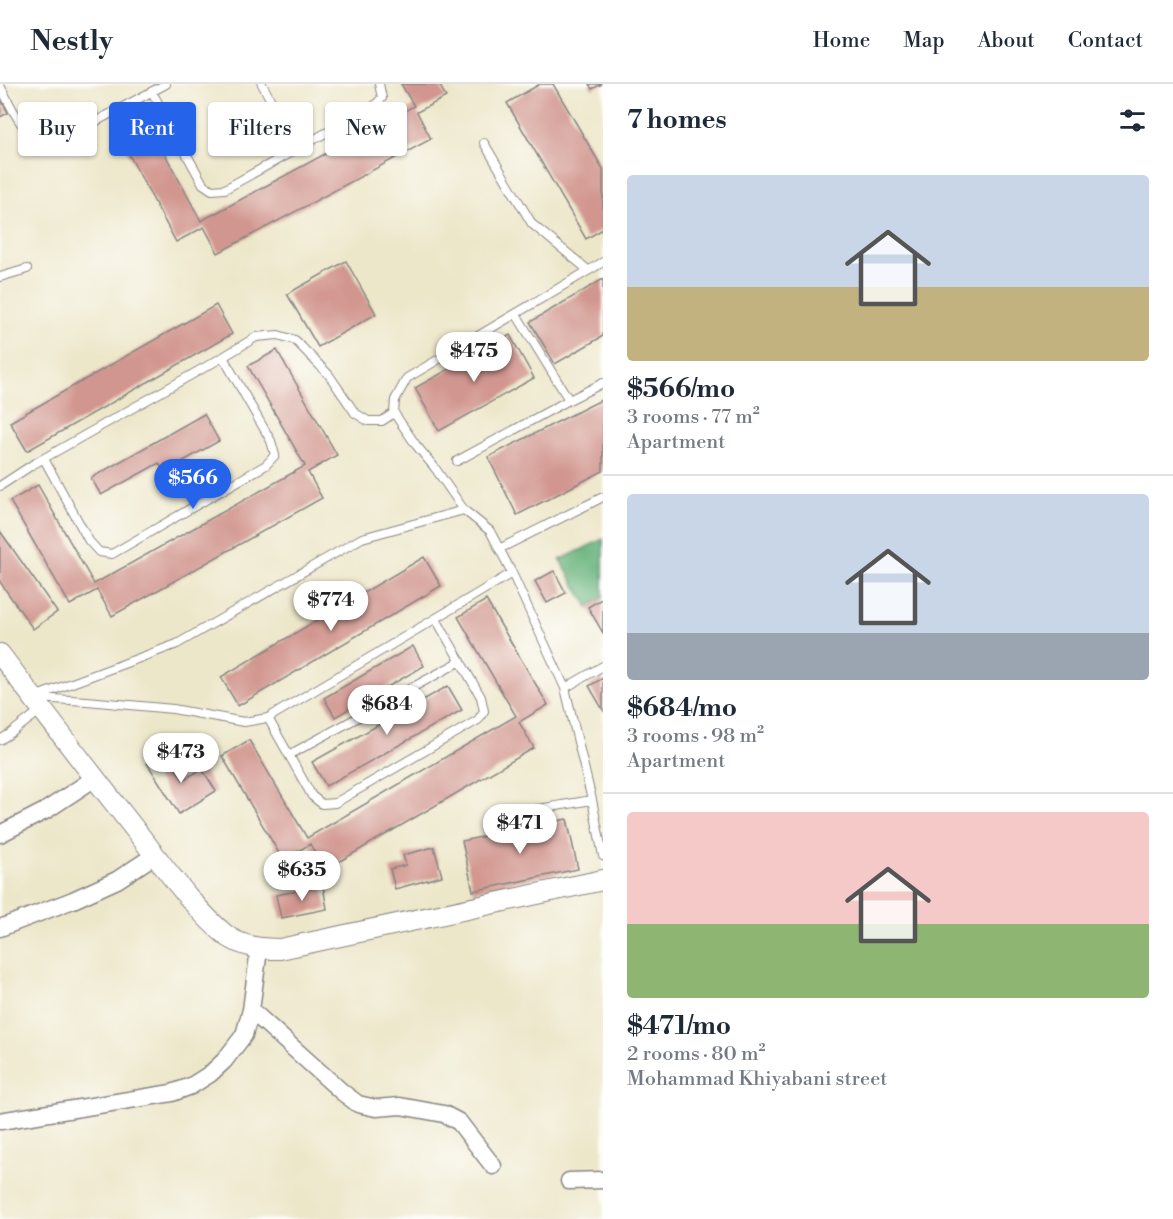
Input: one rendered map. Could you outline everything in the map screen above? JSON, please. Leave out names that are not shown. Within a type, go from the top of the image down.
[{"type":"street","points":[[0,654],[155,855],[208,919],[229,937],[244,945],[259,949],[280,949],[603,880]]},
{"type":"street","points":[[0,834],[45,811],[95,778]]},
{"type":"street","points":[[0,928],[74,900],[117,880],[155,855]]},
{"type":"street","points":[[0,1121],[172,1093],[191,1086],[210,1074],[224,1061],[244,1035],[251,1010],[259,949]]},
{"type":"street","points":[[251,1010],[358,1104],[376,1108],[400,1106],[444,1114],[459,1122],[494,1166]]},
{"type":"street","points":[[569,1181],[603,1180]]},
{"type":"lane","points":[[0,86],[30,135],[45,142],[59,141],[166,84]]},
{"type":"lane","points":[[262,84],[272,102]]},
{"type":"lane","points":[[313,140],[374,106],[382,98],[379,84]]},
{"type":"lane","points":[[152,92],[203,184],[212,190],[225,189],[284,156]]},
{"type":"lane","points":[[484,143],[532,224],[588,270]]},
{"type":"lane","points":[[603,262],[407,378],[395,400],[394,413],[464,510],[490,531],[512,573],[565,688],[603,856]]},
{"type":"lane","points":[[0,277],[27,269]]},
{"type":"lane","points":[[516,314],[570,400]]},
{"type":"lane","points":[[0,486],[32,465],[256,337],[278,335],[295,340],[329,375],[355,414],[368,421],[382,421],[394,413]]},
{"type":"lane","points":[[44,459],[94,547],[99,552],[112,554],[123,548],[266,465],[274,455],[271,441],[223,357]]},
{"type":"lane","points":[[456,461],[603,383]]},
{"type":"lane","points":[[499,549],[603,497]]},
{"type":"lane","points":[[0,740],[11,733],[37,704],[177,644],[362,538],[464,510]]},
{"type":"lane","points":[[37,704],[87,701],[173,709],[244,722],[268,718],[512,573]]},
{"type":"lane","points":[[268,718],[312,796],[322,804],[335,803],[478,720],[484,711],[481,697],[436,619]]},
{"type":"lane","points":[[289,755],[461,661]]},
{"type":"lane","points":[[565,688],[603,666]]},
{"type":"lane","points":[[515,813],[592,800]]},
{"type":"green space","points":[[603,539],[603,598],[588,607],[560,560]]},
{"type":"building","points":[[401,84],[439,84],[446,97],[417,112],[431,139],[407,152],[407,110],[414,106]]},
{"type":"building","points":[[540,84],[553,84],[603,169],[603,229],[586,239],[507,103]]},
{"type":"building","points":[[589,84],[602,84],[592,89]]},
{"type":"building","points":[[0,98],[8,113],[0,117]]},
{"type":"building","points":[[325,154],[325,156],[399,156],[218,253],[204,227],[176,242],[130,156],[166,156],[201,221]]},
{"type":"building","points":[[346,261],[376,314],[318,347],[287,294]]},
{"type":"building","points":[[603,279],[603,336],[555,364],[530,322]]},
{"type":"building","points":[[216,305],[232,334],[27,451],[10,422]]},
{"type":"building","points":[[510,335],[534,378],[439,431],[415,388]]},
{"type":"building","points":[[277,350],[337,455],[308,472],[322,498],[112,616],[97,590],[70,605],[10,501],[38,485],[94,584],[305,466],[248,366]]},
{"type":"building","points":[[603,399],[603,471],[517,515],[488,457]]},
{"type":"building","points":[[204,414],[219,441],[164,472],[159,463],[101,495],[91,478]]},
{"type":"building","points":[[0,531],[57,612],[33,629],[0,582]]},
{"type":"building","points":[[424,557],[441,586],[238,706],[221,677]]},
{"type":"building","points":[[554,571],[566,593],[547,603],[535,581]]},
{"type":"building","points":[[603,598],[603,633],[588,607]]},
{"type":"building","points":[[486,600],[548,705],[519,722],[534,748],[325,870],[310,844],[283,860],[222,756],[249,740],[307,838],[516,716],[458,617]]},
{"type":"building","points":[[413,646],[424,666],[335,717],[324,698]]},
{"type":"building","points":[[603,678],[603,710],[589,686]]},
{"type":"building","points":[[448,686],[462,710],[326,786],[312,762]]},
{"type":"building","points":[[165,752],[183,780],[202,769],[216,791],[179,814],[147,763]]},
{"type":"building","points":[[567,819],[578,869],[473,891],[462,841]]},
{"type":"building","points":[[434,847],[442,876],[395,889],[390,869],[406,865],[403,855]]},
{"type":"building","points":[[323,886],[327,909],[281,918],[276,895]]}]
